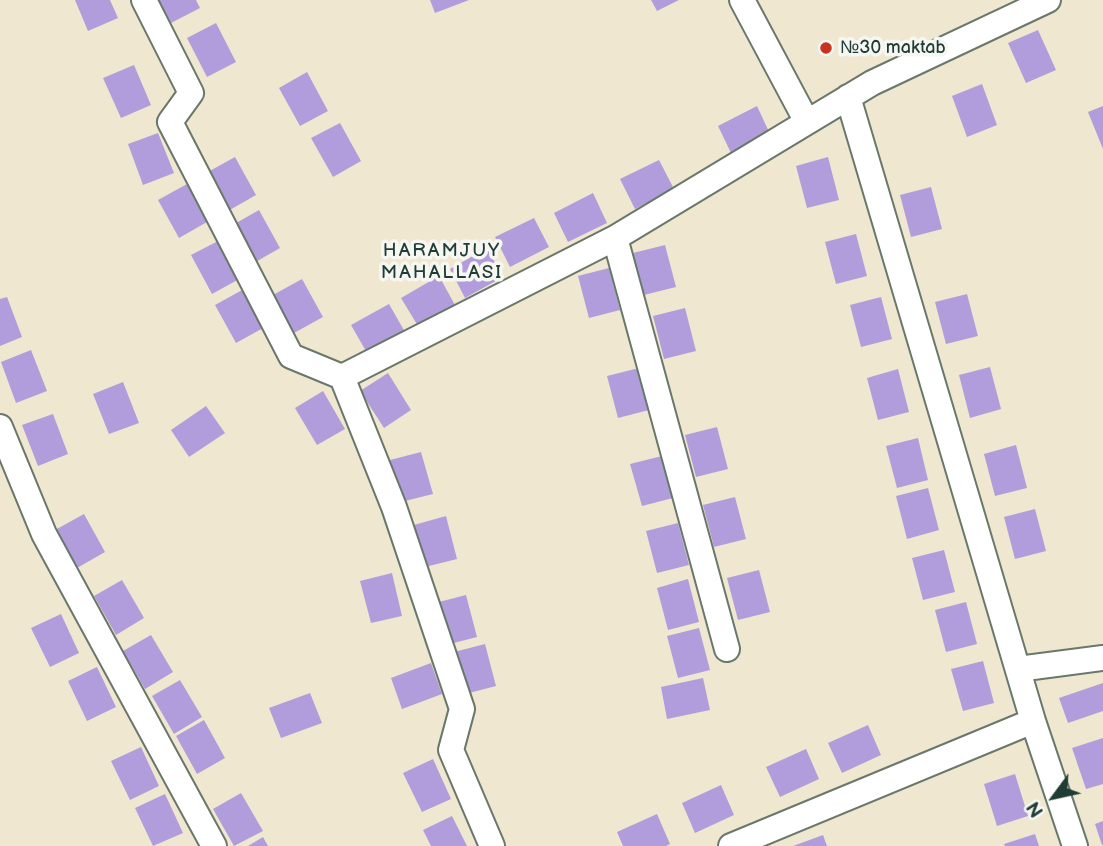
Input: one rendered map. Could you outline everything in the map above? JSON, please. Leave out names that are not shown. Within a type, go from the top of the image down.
[{"type":"street","points":[[144,0],[191,93],[170,122],[291,356],[342,377],[394,507],[462,709],[451,750],[492,846]]},
{"type":"street","points":[[742,0],[807,122]]},
{"type":"street","points":[[342,377],[615,238],[872,83],[1048,0]]},
{"type":"street","points":[[848,97],[1033,721],[1074,846]]},
{"type":"street","points":[[615,238],[727,649]]},
{"type":"street","points":[[0,427],[44,534],[214,846]]},
{"type":"street","points":[[1018,669],[1103,659]]},
{"type":"street","points":[[731,846],[772,838],[1033,721]]},
{"type":"building","points":[[75,0],[110,0],[118,18],[88,31]]},
{"type":"building","points":[[159,0],[196,0],[200,8],[171,23]]},
{"type":"building","points":[[430,0],[469,0],[435,13]]},
{"type":"building","points":[[651,0],[679,0],[657,11]]},
{"type":"building","points":[[216,23],[236,62],[207,77],[187,38]]},
{"type":"building","points":[[1038,30],[1056,70],[1026,83],[1008,43]]},
{"type":"building","points":[[134,65],[151,105],[121,118],[103,78]]},
{"type":"building","points":[[307,72],[328,111],[300,126],[279,88]]},
{"type":"building","points":[[982,84],[997,125],[967,137],[952,96]]},
{"type":"building","points":[[757,106],[771,136],[732,155],[718,126]]},
{"type":"building","points":[[1103,106],[1103,149],[1088,112]]},
{"type":"building","points":[[340,123],[361,161],[333,177],[311,138]]},
{"type":"building","points":[[158,133],[174,173],[143,185],[128,144]]},
{"type":"building","points":[[235,157],[256,195],[228,211],[206,173]]},
{"type":"building","points":[[828,157],[839,200],[807,208],[796,166]]},
{"type":"building","points":[[659,160],[674,189],[635,209],[620,179]]},
{"type":"building","points":[[187,184],[207,222],[179,238],[158,200]]},
{"type":"building","points":[[931,187],[942,229],[911,237],[900,195]]},
{"type":"building","points":[[593,193],[607,223],[568,242],[554,213]]},
{"type":"building","points":[[259,210],[280,248],[252,264],[231,226]]},
{"type":"building","points":[[534,218],[549,247],[510,267],[495,237]]},
{"type":"building","points":[[856,234],[867,276],[836,284],[825,242]]},
{"type":"building","points":[[220,240],[241,278],[212,294],[191,255]]},
{"type":"building","points":[[665,245],[676,287],[644,295],[633,253]]},
{"type":"building","points":[[487,248],[503,277],[465,298],[450,269]]},
{"type":"building","points":[[609,268],[620,310],[589,318],[578,276]]},
{"type":"building","points":[[439,276],[455,305],[418,326],[401,298]]},
{"type":"building","points":[[302,279],[323,317],[294,333],[273,295]]},
{"type":"building","points":[[244,289],[265,327],[236,343],[215,305]]},
{"type":"building","points":[[967,294],[978,336],[946,344],[935,302]]},
{"type":"building","points":[[7,297],[22,337],[0,346],[0,299]]},
{"type":"building","points":[[881,297],[892,339],[861,347],[850,305]]},
{"type":"building","points":[[389,304],[405,332],[367,353],[351,325]]},
{"type":"building","points":[[685,308],[696,351],[664,359],[653,316]]},
{"type":"building","points":[[31,350],[47,391],[16,403],[1,362]]},
{"type":"building","points":[[990,367],[1001,409],[970,418],[959,375]]},
{"type":"building","points":[[639,368],[649,410],[618,418],[607,376]]},
{"type":"building","points":[[898,369],[909,412],[878,420],[867,378]]},
{"type":"building","points":[[388,373],[411,410],[384,428],[360,391]]},
{"type":"building","points":[[123,382],[139,423],[109,434],[93,394]]},
{"type":"building","points":[[323,391],[345,429],[317,445],[295,408]]},
{"type":"building","points":[[206,406],[225,433],[189,457],[171,430]]},
{"type":"building","points":[[53,414],[68,454],[38,466],[22,425]]},
{"type":"building","points":[[717,427],[728,469],[696,477],[685,435]]},
{"type":"building","points":[[918,438],[928,480],[897,488],[886,446]]},
{"type":"building","points":[[1016,445],[1027,488],[995,496],[984,454]]},
{"type":"building","points":[[421,452],[433,494],[401,502],[390,460]]},
{"type":"building","points":[[662,456],[673,498],[642,506],[630,464]]},
{"type":"building","points":[[928,488],[939,530],[907,539],[896,496]]},
{"type":"building","points":[[735,497],[746,539],[714,547],[703,505]]},
{"type":"building","points":[[1035,509],[1046,551],[1015,559],[1004,517]]},
{"type":"building","points":[[84,514],[105,552],[77,568],[55,530]]},
{"type":"building","points":[[446,516],[457,559],[425,567],[414,525]]},
{"type":"building","points":[[678,523],[689,565],[657,573],[646,531]]},
{"type":"building","points":[[944,550],[955,592],[923,600],[912,558]]},
{"type":"building","points":[[759,570],[770,612],[738,620],[727,578]]},
{"type":"building","points":[[392,573],[402,616],[371,623],[360,581]]},
{"type":"building","points":[[688,579],[699,622],[668,630],[657,588]]},
{"type":"building","points":[[122,580],[144,618],[116,635],[94,596]]},
{"type":"building","points":[[466,595],[477,637],[446,645],[435,603]]},
{"type":"building","points":[[966,602],[977,644],[946,652],[935,610]]},
{"type":"building","points":[[61,614],[79,653],[50,667],[31,628]]},
{"type":"building","points":[[699,628],[710,670],[678,678],[667,636]]},
{"type":"building","points":[[151,635],[173,672],[145,689],[123,651]]},
{"type":"building","points":[[485,644],[496,686],[465,694],[454,652]]},
{"type":"building","points":[[983,661],[994,703],[963,711],[951,669]]},
{"type":"building","points":[[431,663],[442,694],[402,709],[391,678]]},
{"type":"building","points":[[97,667],[116,707],[87,721],[68,681]]},
{"type":"building","points":[[703,678],[710,710],[667,719],[661,687]]},
{"type":"building","points":[[180,680],[202,717],[174,734],[152,696]]},
{"type":"building","points":[[1103,683],[1103,711],[1068,723],[1059,698]]},
{"type":"building","points":[[310,693],[322,723],[281,738],[269,708]]},
{"type":"building","points":[[204,720],[225,758],[197,774],[176,736]]},
{"type":"building","points":[[868,725],[881,755],[842,773],[828,743]]},
{"type":"building","points":[[1103,738],[1103,784],[1086,789],[1072,748]]},
{"type":"building","points":[[141,747],[159,786],[130,800],[111,761]]},
{"type":"building","points":[[806,749],[819,779],[780,797],[766,767]]},
{"type":"building","points":[[433,759],[451,799],[422,812],[403,773]]},
{"type":"building","points":[[1015,774],[1028,816],[997,826],[984,784]]},
{"type":"building","points":[[721,785],[734,815],[695,833],[682,803]]},
{"type":"building","points":[[241,793],[263,831],[234,846],[213,809]]},
{"type":"building","points":[[165,794],[183,833],[153,846],[135,808]]},
{"type":"building","points":[[657,814],[670,844],[623,846],[617,832]]},
{"type":"building","points":[[452,816],[467,846],[431,846],[423,830]]},
{"type":"building","points":[[1103,821],[1103,845],[1102,845],[1095,824]]},
{"type":"building","points":[[1035,834],[1039,846],[1004,844]]},
{"type":"building","points":[[823,835],[827,846],[793,846]]},
{"type":"building","points":[[263,837],[268,846],[248,846]]},
{"type":"place","name":"№30 maktab","points":[[826,48]]},
{"type":"district","name":"HARAMJUY MAHALLASI","points":[[442,262]]}]
